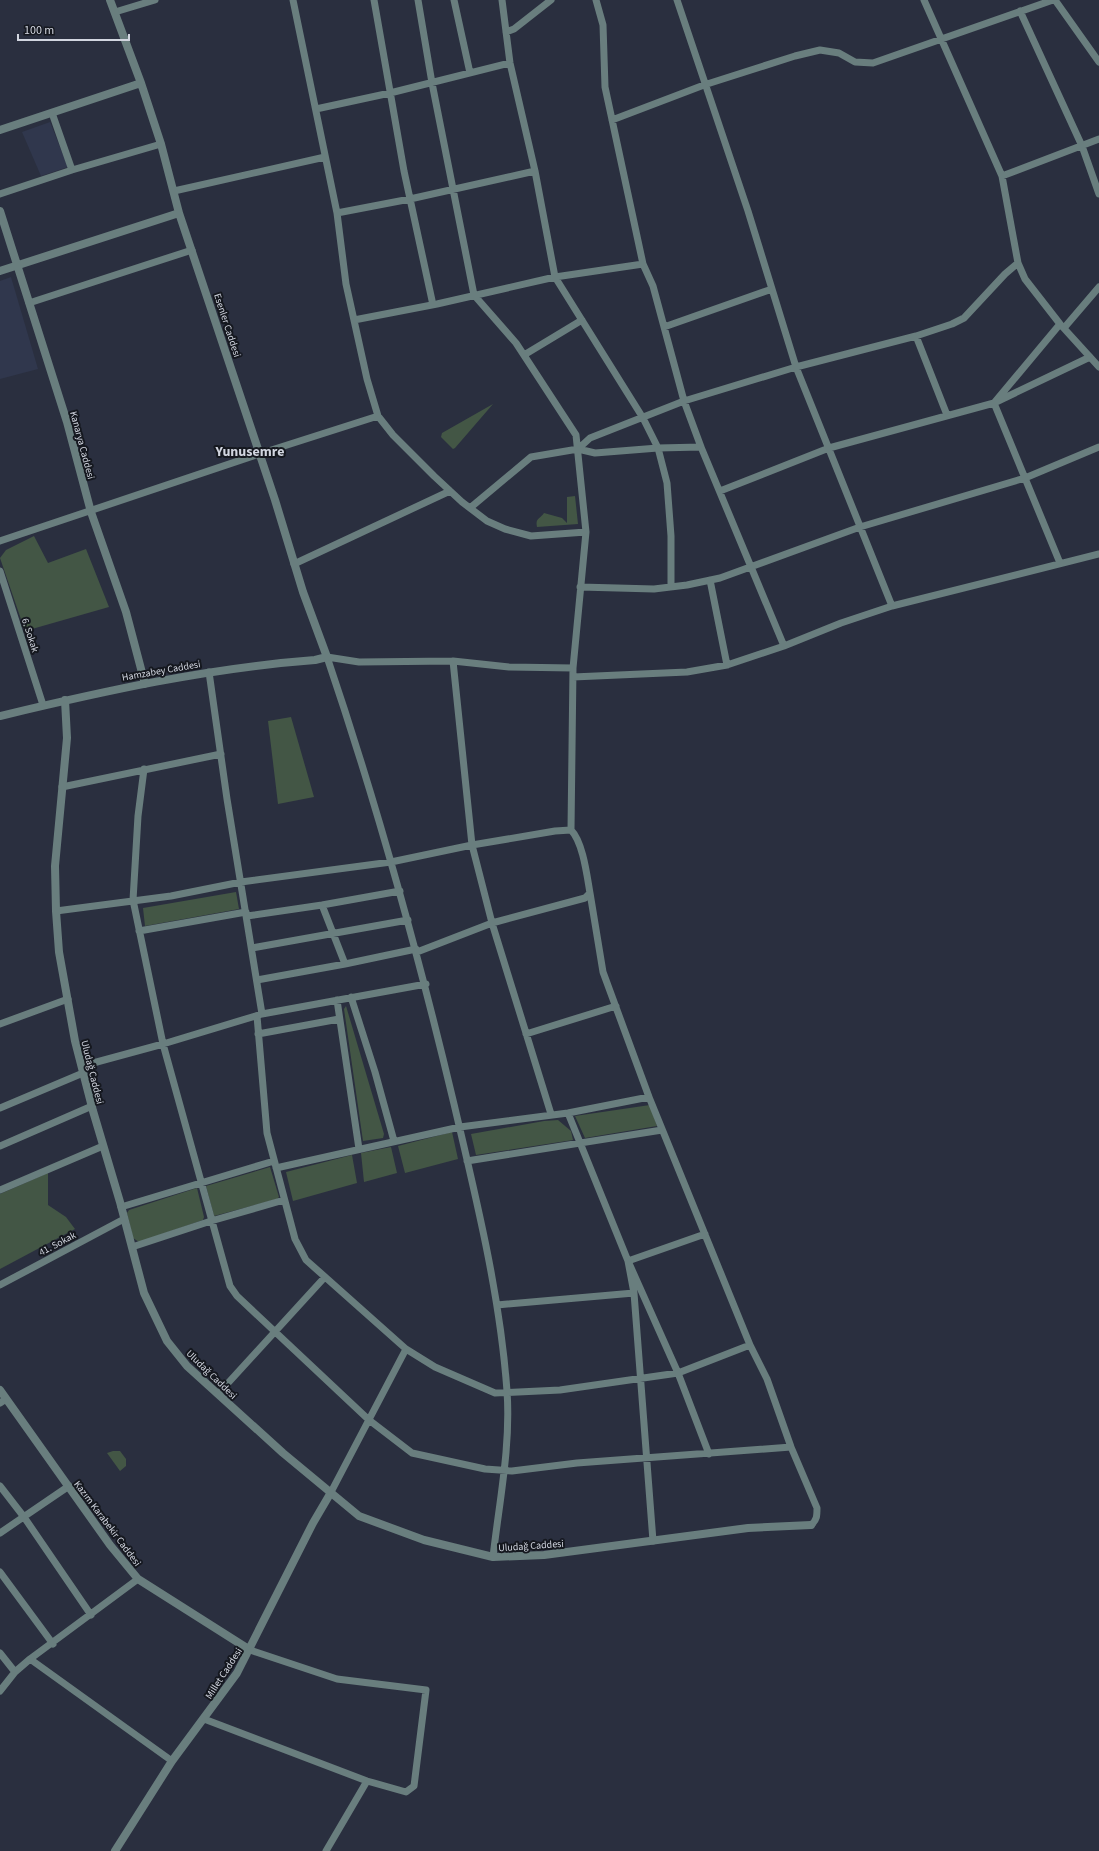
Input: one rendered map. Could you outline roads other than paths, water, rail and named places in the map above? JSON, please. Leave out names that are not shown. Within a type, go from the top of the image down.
[{"type":"street","name":"Esenler Caddesi","points":[[110,0],[141,83],[161,144],[179,213],[310,613],[327,657]]},
{"type":"street","points":[[115,12],[155,0]]},
{"type":"street","points":[[293,0],[337,213],[346,284],[367,379],[378,416],[393,434],[450,491],[487,521],[505,529],[531,536],[586,532]]},
{"type":"street","points":[[374,0],[410,199],[433,305]]},
{"type":"street","points":[[418,0],[432,83],[474,295],[516,343],[576,435],[586,532],[572,668],[572,830],[577,835],[587,876],[603,972],[662,1130],[750,1345],[767,1379],[791,1447],[817,1508],[817,1517],[811,1525]]},
{"type":"street","points":[[454,0],[470,73]]},
{"type":"street","points":[[502,0],[510,63],[535,171],[555,277],[643,418],[658,448],[667,483],[671,536],[671,587]]},
{"type":"street","points":[[506,32],[514,29],[551,0]]},
{"type":"street","points":[[596,0],[603,24],[605,87],[643,264],[653,286],[684,401],[701,447],[784,646]]},
{"type":"street","points":[[677,0],[772,289],[796,367],[892,606]]},
{"type":"street","points":[[924,0],[1002,176],[1018,263],[1025,279],[1062,326],[1099,367]]},
{"type":"street","points":[[612,120],[704,85],[795,56],[820,50],[839,53],[855,62],[873,63],[940,38],[1053,0],[1099,62]]},
{"type":"street","points":[[1020,11],[1082,146],[1099,194]]},
{"type":"street","points":[[316,109],[390,93],[510,63]]},
{"type":"street","points":[[0,130],[141,83]]},
{"type":"street","points":[[52,113],[72,170]]},
{"type":"street","points":[[1002,176],[1099,139]]},
{"type":"street","points":[[0,194],[72,170],[161,144]]},
{"type":"street","points":[[174,191],[325,157]]},
{"type":"street","points":[[337,213],[410,199],[453,188],[535,171]]},
{"type":"street","name":"Kanarya Caddesi","points":[[0,211],[67,422],[90,512],[126,612],[145,684]]},
{"type":"street","points":[[0,271],[179,213]]},
{"type":"street","points":[[28,303],[192,250]]},
{"type":"street","points":[[578,449],[590,438],[684,401],[796,367],[916,336],[952,324],[964,318],[1005,274],[1018,263]]},
{"type":"street","points":[[354,320],[433,305],[555,277],[643,264]]},
{"type":"street","points":[[994,402],[1099,287]]},
{"type":"street","points":[[664,326],[772,289]]},
{"type":"street","points":[[524,355],[582,320]]},
{"type":"street","points":[[916,336],[947,415]]},
{"type":"street","points":[[720,490],[829,448],[994,402],[1090,357]]},
{"type":"street","points":[[994,402],[1060,563]]},
{"type":"street","points":[[0,541],[259,454],[378,416]]},
{"type":"street","points":[[470,508],[530,457],[578,449],[595,453],[658,448],[701,447]]},
{"type":"street","points":[[580,587],[637,589],[671,587],[710,580],[752,567],[860,527],[1025,478],[1099,447]]},
{"type":"street","points":[[294,564],[450,491]]},
{"type":"street","points":[[573,677],[687,672],[727,665],[784,646],[841,623],[892,606],[1099,554]]},
{"type":"street","name":"6. Sokak","points":[[0,571],[43,706]]},
{"type":"street","points":[[710,580],[727,665]]},
{"type":"street","points":[[493,1558],[504,1471],[507,1392],[497,1305],[460,1127],[426,984],[354,735],[327,657],[359,662],[453,661],[509,667],[572,668]]},
{"type":"street","name":"Hamzabey Caddesi","points":[[0,716],[64,700],[186,675],[315,660],[327,657]]},
{"type":"street","points":[[453,661],[472,845],[492,923],[551,1114]]},
{"type":"street","points":[[210,672],[221,754],[257,980],[259,1015],[258,1034],[267,1133],[295,1239],[306,1260],[324,1278],[356,1303],[406,1349],[435,1367],[495,1393],[560,1390],[678,1373],[750,1345]]},
{"type":"street","name":"Uludağ Caddesi","points":[[64,700],[67,738],[55,866],[59,952],[82,1069],[144,1293],[167,1341],[187,1366],[330,1494],[359,1516],[424,1540],[493,1558],[544,1555],[748,1528],[811,1525]]},
{"type":"street","points":[[62,787],[221,754]]},
{"type":"street","points":[[144,769],[138,816],[133,900],[162,1044],[230,1286],[237,1296],[273,1332],[369,1420],[412,1453],[485,1470],[512,1472],[577,1463],[791,1447]]},
{"type":"street","points":[[56,912],[133,900],[171,896],[241,882],[391,862],[472,845],[555,831],[572,830]]},
{"type":"street","points":[[139,931],[246,914],[322,906],[400,891]]},
{"type":"street","points":[[257,980],[416,950],[492,923],[585,898],[590,893]]},
{"type":"street","points":[[322,906],[345,964]]},
{"type":"street","points":[[252,948],[408,920]]},
{"type":"street","points":[[0,1108],[82,1069],[259,1015],[426,984]]},
{"type":"street","points":[[351,997],[375,1072],[394,1141]]},
{"type":"street","points":[[0,1015],[2,1023],[68,999]]},
{"type":"street","points":[[337,1000],[359,1149]]},
{"type":"street","points":[[526,1034],[616,1006]]},
{"type":"street","points":[[258,1034],[339,1019]]},
{"type":"street","points":[[121,1206],[200,1182],[275,1164],[359,1149],[460,1127],[568,1113],[649,1097]]},
{"type":"street","points":[[0,1146],[92,1106]]},
{"type":"street","points":[[568,1113],[628,1261],[678,1373],[709,1454]]},
{"type":"street","points":[[467,1161],[662,1130]]},
{"type":"street","points":[[0,1190],[103,1146]]},
{"type":"street","points":[[132,1247],[211,1221],[284,1200]]},
{"type":"street","name":"41. Sokak","points":[[0,1285],[124,1219]]},
{"type":"street","points":[[628,1261],[705,1234]]},
{"type":"street","points":[[628,1261],[634,1293],[653,1541]]},
{"type":"street","points":[[218,1394],[273,1332],[324,1278]]},
{"type":"street","points":[[497,1305],[634,1293]]},
{"type":"street","points":[[330,1494],[406,1349]]},
{"type":"street","name":"Kazım Karabekir Caddesi","points":[[0,1390],[3,1401],[69,1486],[110,1545],[138,1579],[250,1650]]},
{"type":"street","points":[[0,1486],[24,1517],[91,1615]]},
{"type":"street","points":[[0,1533],[69,1486]]},
{"type":"street","name":"Millet Caddesi","points":[[115,1851],[172,1761],[237,1674],[303,1543],[330,1494]]},
{"type":"street","points":[[0,1572],[52,1644]]},
{"type":"street","points":[[0,1692],[15,1672],[30,1659],[138,1579]]},
{"type":"street","points":[[204,1720],[367,1781],[406,1792],[414,1786],[426,1690],[338,1679],[250,1650]]},
{"type":"street","points":[[0,1653],[15,1672]]},
{"type":"street","points":[[30,1659],[172,1761]]},
{"type":"street","points":[[326,1851],[367,1781]]},
{"type":"district","name":"Yunusemre","points":[[250,451]]}]
